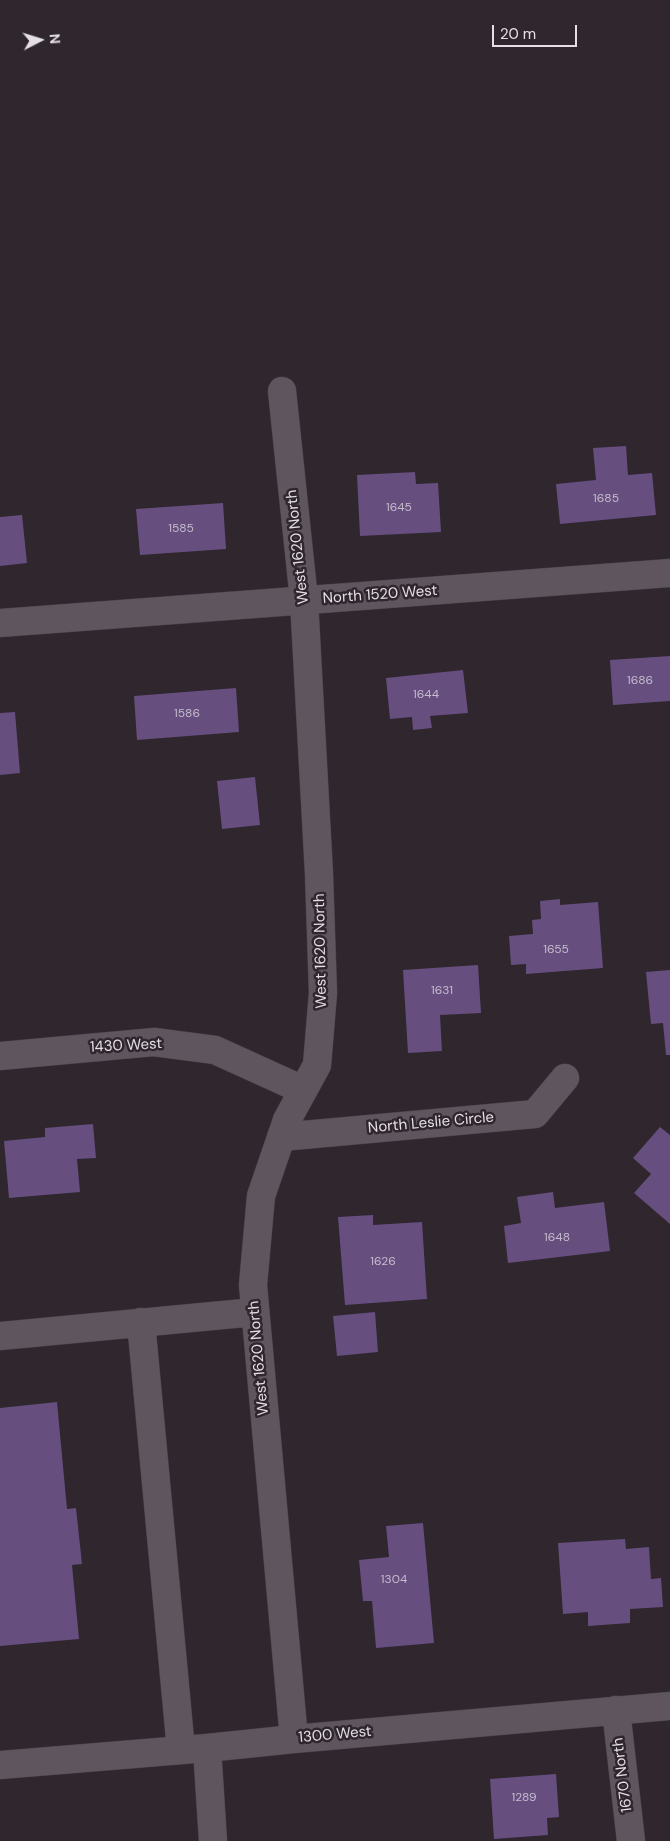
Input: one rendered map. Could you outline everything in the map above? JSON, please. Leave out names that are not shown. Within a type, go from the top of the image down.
[{"type":"street","name":"West 1620 North","points":[[282,391],[304,600],[324,993],[317,1065],[287,1120],[260,1196],[253,1285],[294,1739]]},
{"type":"street","name":"North 1520 West","points":[[0,624],[670,573]]},
{"type":"street","name":"1430 West","points":[[0,1056],[154,1042],[215,1050],[303,1090]]},
{"type":"street","name":"North Leslie Circle","points":[[281,1137],[535,1114],[565,1078]]},
{"type":"street","points":[[0,1336],[255,1312]]},
{"type":"street","points":[[141,1322],[194,1749],[213,1841]]},
{"type":"street","name":"1300 West","points":[[0,1765],[670,1706]]},
{"type":"street","name":"1670 North","points":[[616,1710],[631,1841]]},
{"type":"building","points":[[626,446],[628,475],[652,473],[656,515],[560,524],[556,484],[596,480],[593,448]]},
{"type":"building","points":[[415,472],[416,484],[438,483],[441,532],[360,536],[357,475]]},
{"type":"building","points":[[223,503],[226,549],[140,555],[136,509]]},
{"type":"building","points":[[22,515],[27,563],[0,566],[0,517]]},
{"type":"building","points":[[670,656],[670,701],[613,705],[610,660]]},
{"type":"building","points":[[463,670],[468,713],[430,716],[432,728],[413,730],[412,717],[390,719],[386,678]]},
{"type":"building","points":[[236,688],[239,732],[137,740],[134,696]]},
{"type":"building","points":[[15,712],[20,773],[0,775],[0,713]]},
{"type":"building","points":[[255,777],[260,825],[222,829],[217,781]]},
{"type":"building","points":[[560,899],[560,905],[598,902],[603,968],[526,974],[526,964],[511,965],[509,936],[533,934],[532,920],[541,919],[540,901]]},
{"type":"building","points":[[478,965],[481,1013],[440,1015],[442,1051],[408,1053],[403,970]]},
{"type":"building","points":[[670,970],[670,1055],[666,1055],[663,1023],[651,1024],[646,972]]},
{"type":"building","points":[[93,1124],[96,1158],[77,1159],[80,1192],[9,1198],[4,1141],[45,1137],[45,1128]]},
{"type":"building","points":[[660,1127],[670,1135],[670,1224],[634,1193],[651,1174],[633,1158]]},
{"type":"building","points":[[553,1192],[555,1208],[604,1202],[610,1251],[508,1263],[504,1226],[521,1223],[517,1197]]},
{"type":"building","points":[[373,1215],[373,1225],[422,1222],[427,1299],[345,1305],[338,1217]]},
{"type":"building","points":[[375,1312],[378,1352],[337,1356],[333,1316]]},
{"type":"building","points":[[57,1402],[67,1509],[76,1508],[82,1564],[72,1565],[79,1639],[0,1646],[0,1408]]},
{"type":"building","points":[[423,1523],[434,1643],[376,1648],[372,1601],[363,1601],[359,1560],[389,1557],[386,1526]]},
{"type":"building","points":[[625,1539],[626,1549],[649,1547],[651,1579],[661,1578],[663,1607],[630,1609],[630,1623],[588,1626],[588,1612],[563,1614],[558,1543]]},
{"type":"building","points":[[556,1774],[559,1817],[547,1818],[548,1835],[494,1839],[490,1779]]}]
